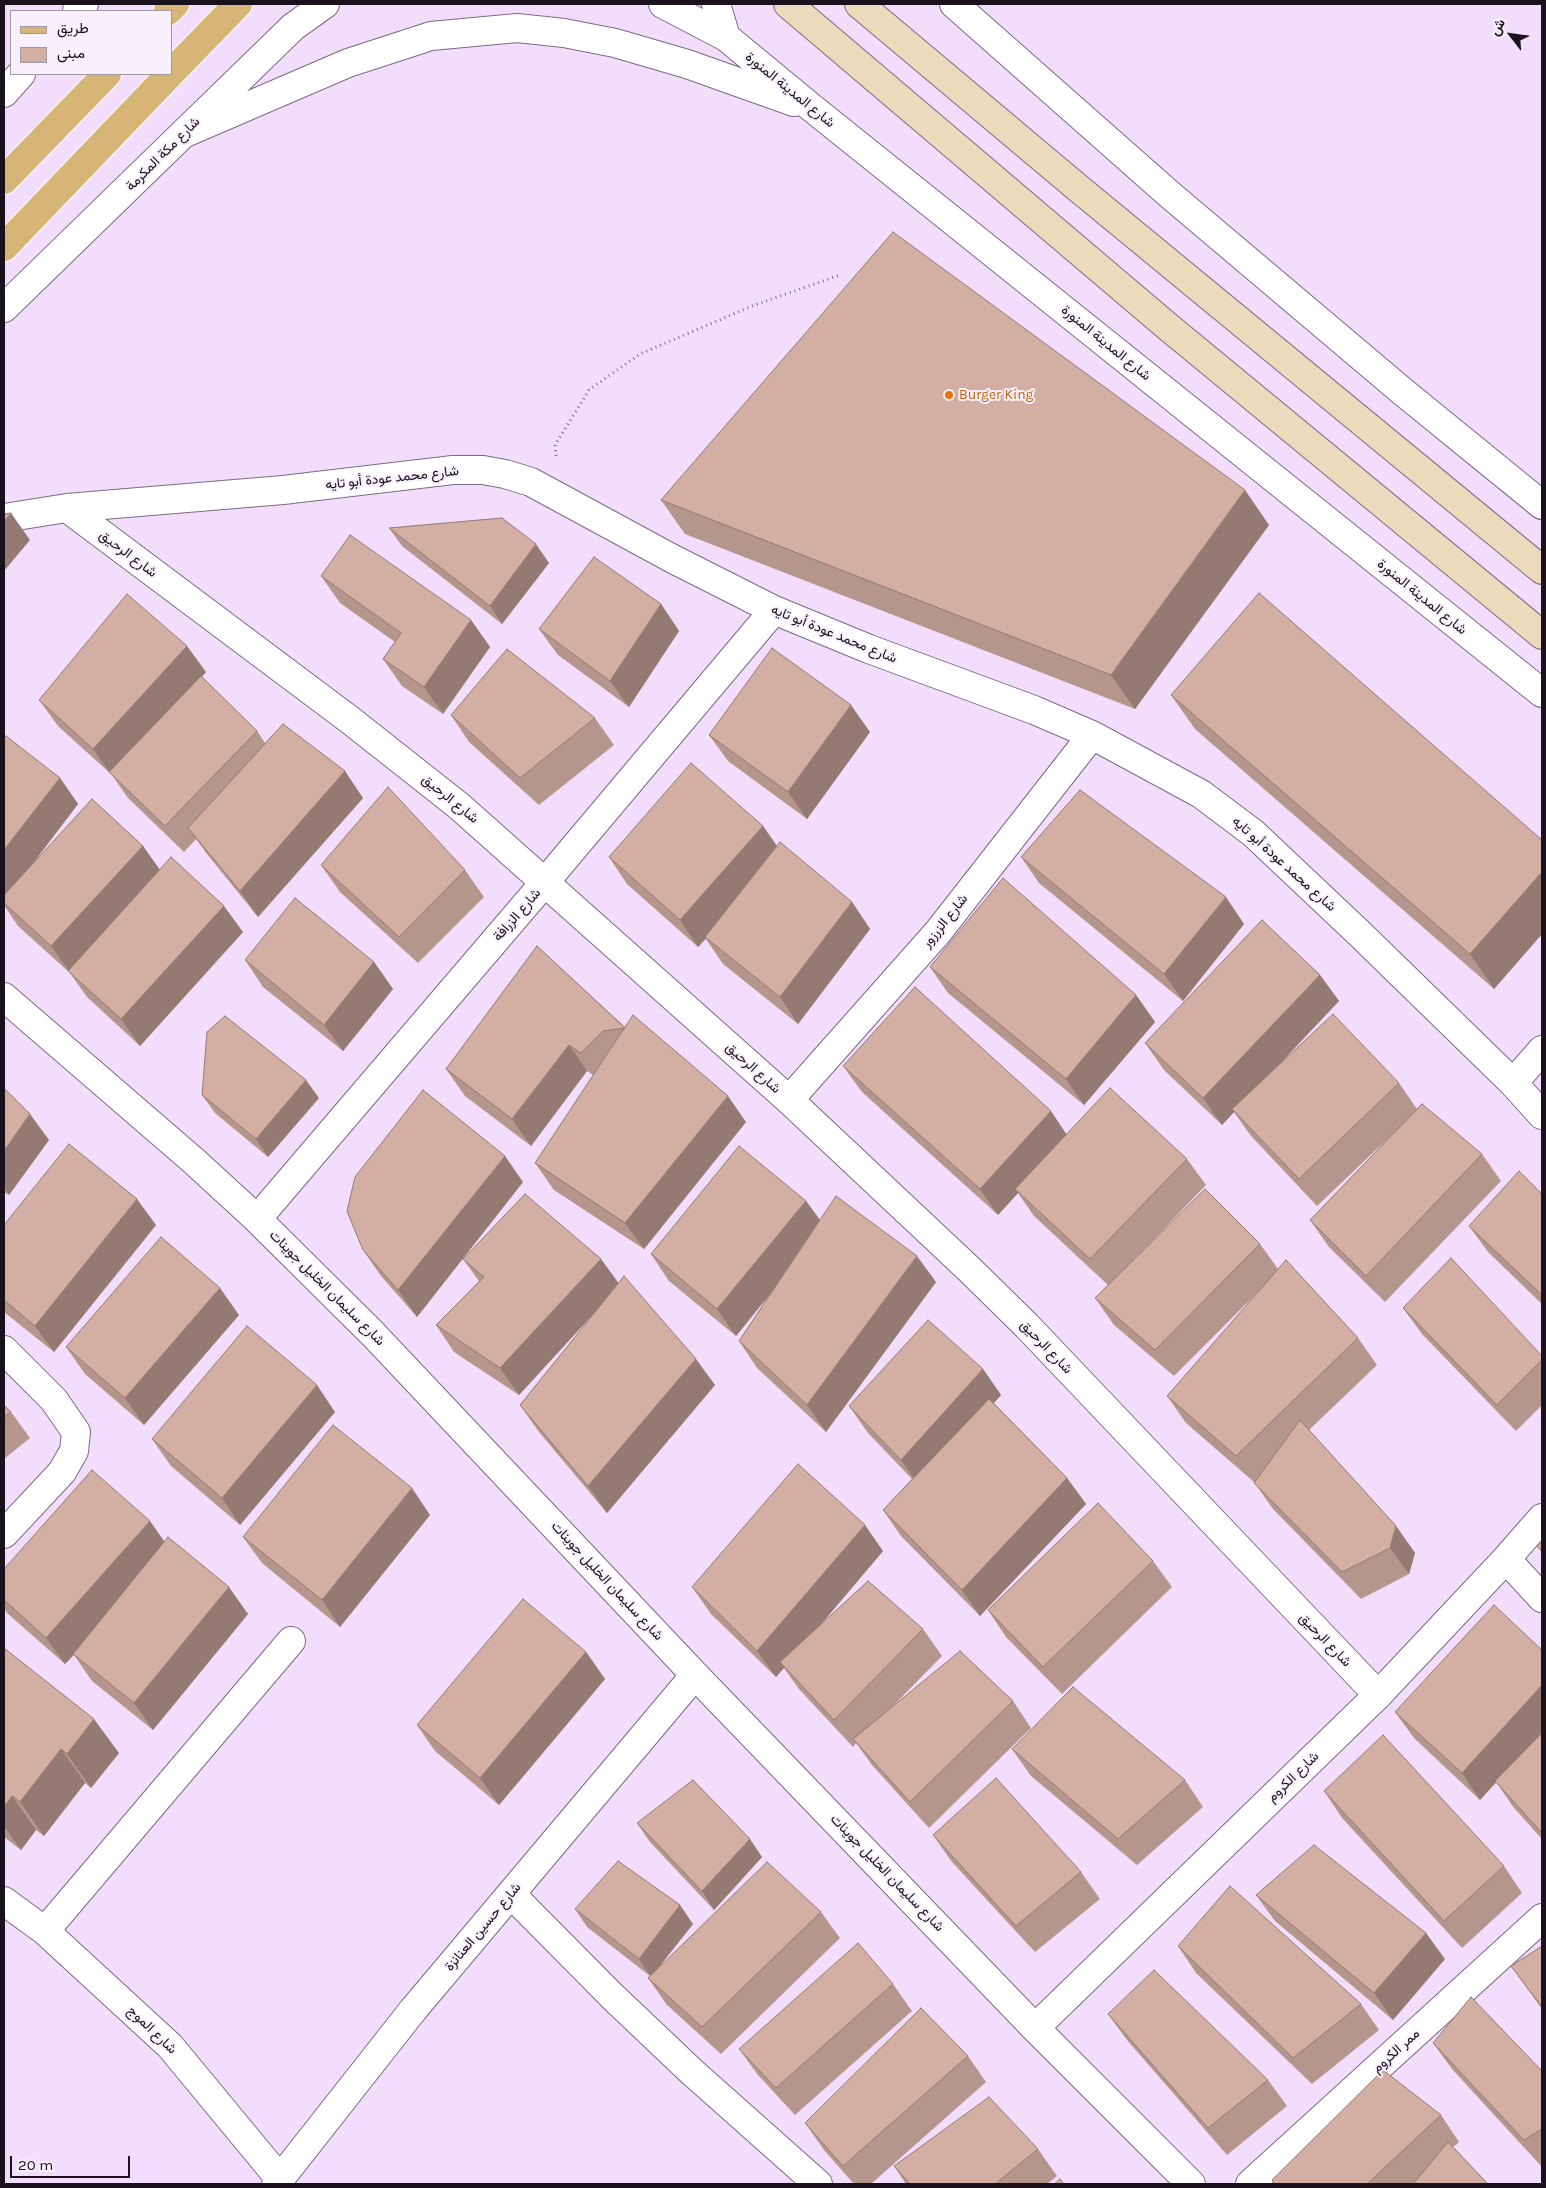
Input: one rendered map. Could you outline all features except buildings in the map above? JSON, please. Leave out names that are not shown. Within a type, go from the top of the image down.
[{"type":"main road","points":[[172,72],[238,4]]},
{"type":"main road","points":[[788,4],[1160,320],[1542,635]]},
{"type":"main road","points":[[859,4],[1078,188],[1542,570]]},
{"type":"main road","points":[[4,180],[106,75]]},
{"type":"main road","points":[[4,247],[169,75]]},
{"type":"street","name":"شارع مكة المكرمة","points":[[4,308],[183,134],[295,16],[325,4]]},
{"type":"street","name":"شارع المدينة المنورة","points":[[664,4],[726,37],[1542,693]]},
{"type":"street","points":[[716,4],[726,37]]},
{"type":"street","points":[[954,4],[1170,194],[1402,391],[1542,505]]},
{"type":"street","points":[[183,134],[348,63],[431,36],[517,28],[564,33],[615,43],[687,64],[812,108]]},
{"type":"street","points":[[4,93],[20,75]]},
{"type":"street","name":"شارع محمد عودة أبو تايه","points":[[4,518],[67,508],[283,490],[453,470],[505,474],[531,482],[560,496],[673,559],[774,610],[869,649],[1034,710],[1092,735],[1201,794],[1253,833],[1359,932],[1513,1083],[1542,1115]]},
{"type":"street","name":"شارع الرحيق","points":[[67,508],[358,726],[459,806],[789,1100],[1027,1326],[1378,1695]]},
{"type":"street","name":"شارع الزرافة","points":[[257,1219],[774,610]]},
{"type":"street","name":"شارع الزرزور","points":[[789,1100],[938,932],[1092,735]]},
{"type":"street","name":"شارع سليمان الخليل جوينات","points":[[4,997],[195,1162],[257,1219],[373,1334],[696,1675],[1035,2028],[1190,2184]]},
{"type":"street","points":[[1513,1083],[1542,1050]]},
{"type":"street","points":[[4,1350],[54,1400],[76,1432],[74,1451],[62,1472],[4,1534]]},
{"type":"street","name":"شارع الكروم","points":[[1035,2028],[1378,1695],[1542,1518]]},
{"type":"street","points":[[1506,1559],[1542,1598]]},
{"type":"street","points":[[45,1931],[290,1641]]},
{"type":"street","name":"شارع حسين العنانزة","points":[[278,2182],[413,2010],[696,1675]]},
{"type":"street","points":[[511,1894],[612,1996],[691,2071],[818,2184]]},
{"type":"street","name":"شارع الموج","points":[[4,1901],[45,1931],[170,2046],[278,2182]]},
{"type":"street","name":"ممر الكروم","points":[[1250,2184],[1542,1918]]},
{"type":"path","points":[[560,496],[555,445],[589,390],[640,354],[752,306],[840,275]]},
{"type":"place","name":"Burger King","points":[[949,395]]}]
